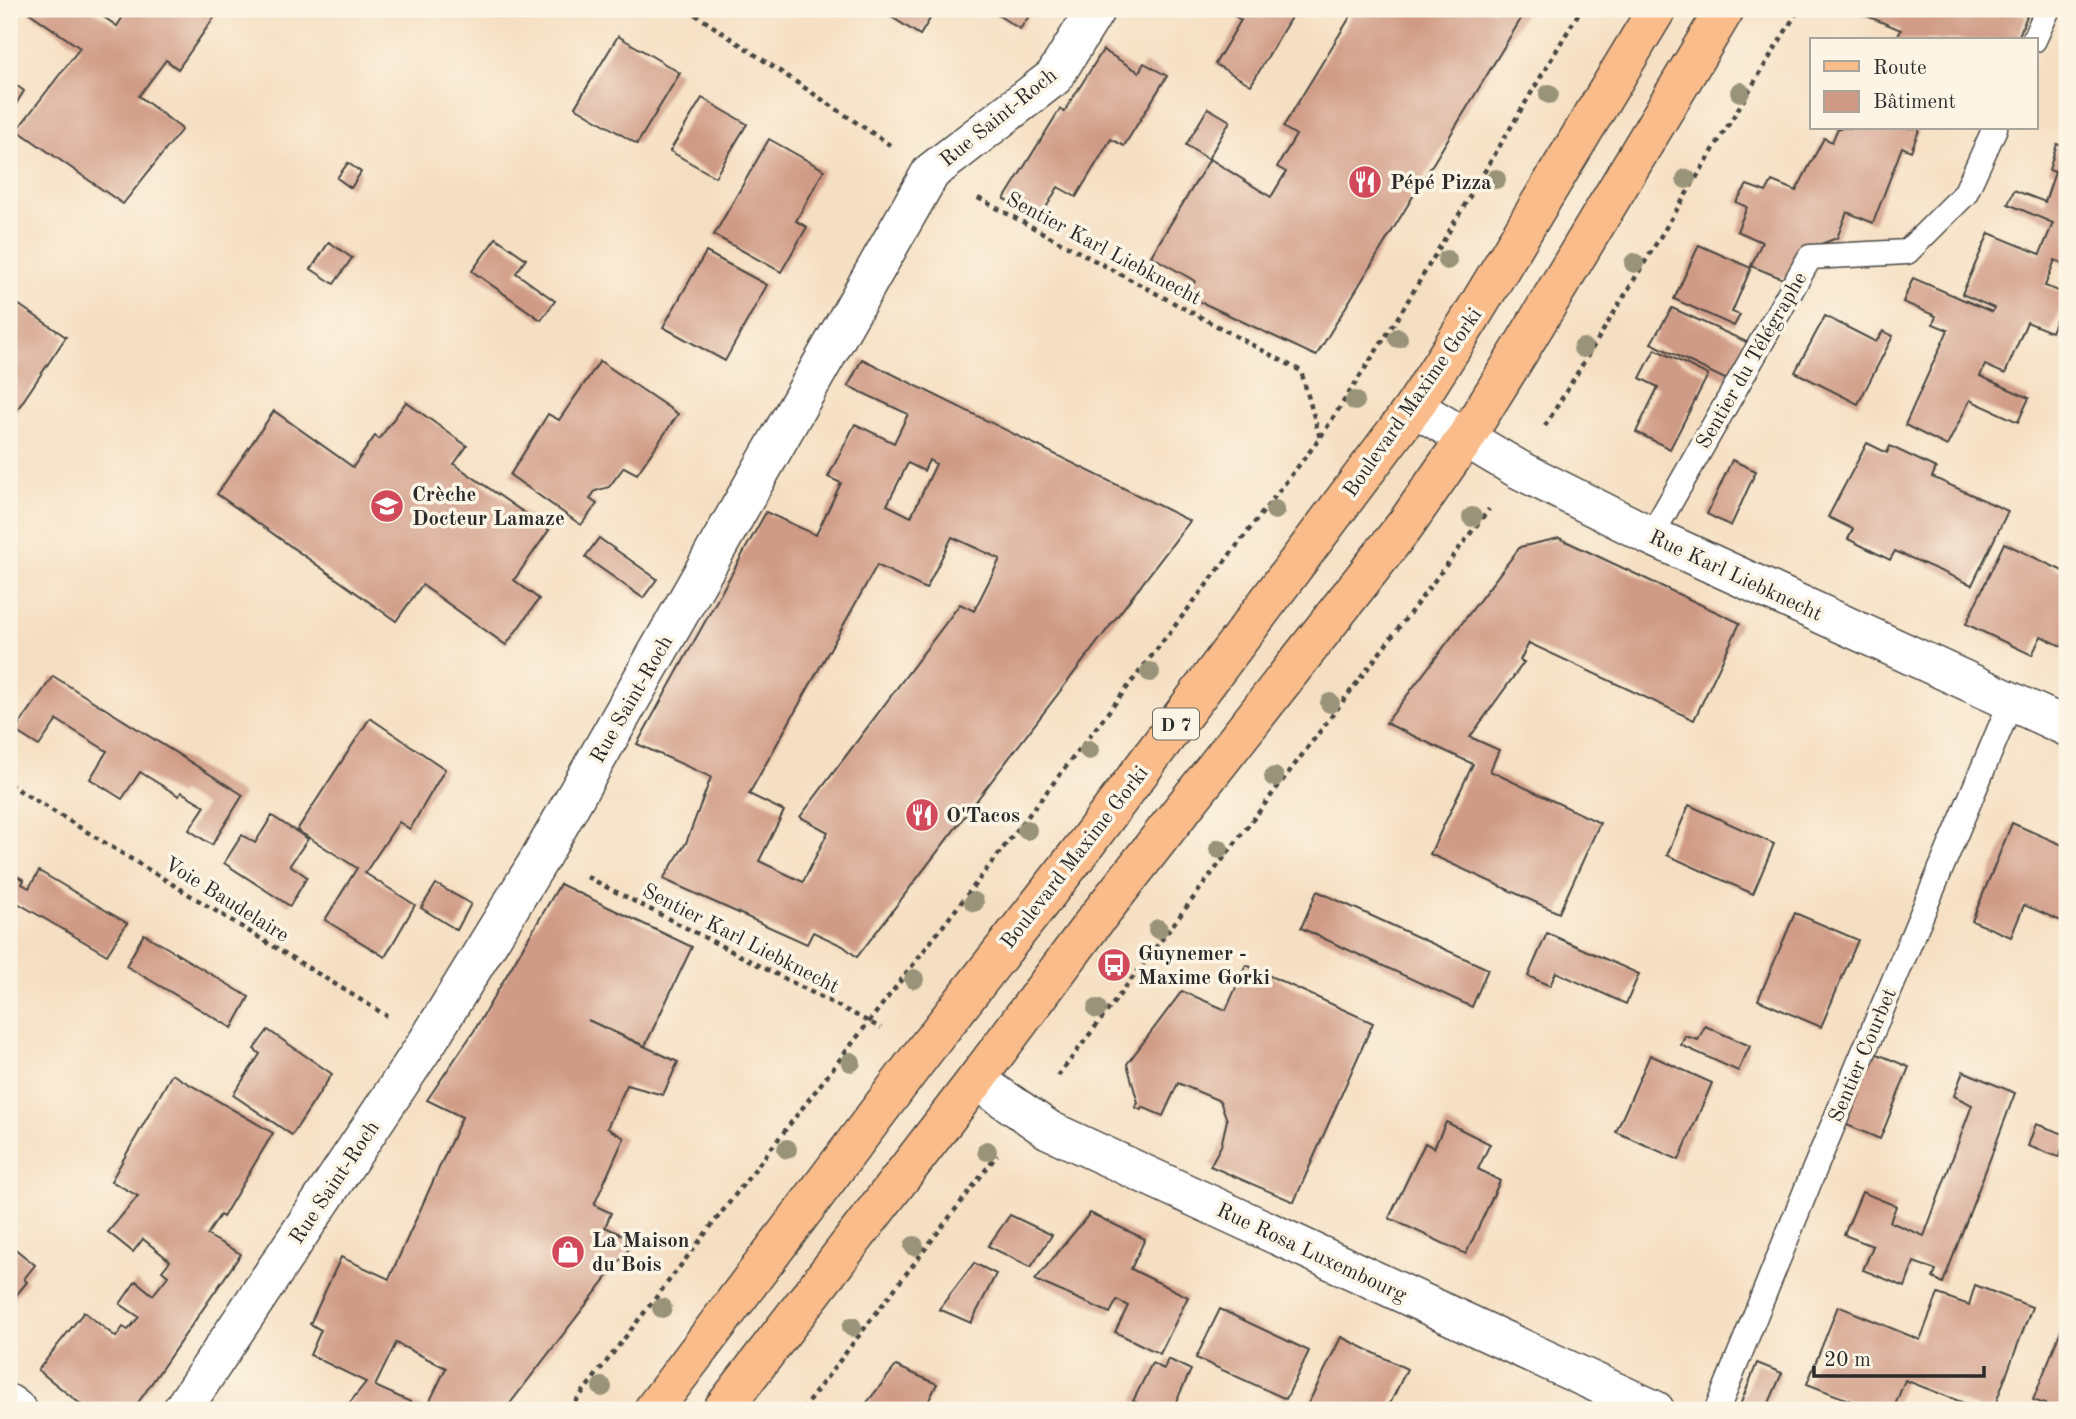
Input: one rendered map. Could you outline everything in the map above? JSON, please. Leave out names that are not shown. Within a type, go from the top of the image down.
[{"type":"main road","name":"Boulevard Maxime Gorki","points":[[653,1410],[924,1051],[1082,849],[1414,407],[1657,9]]},
{"type":"main road","name":"D 7","points":[[727,1408],[1094,923],[1406,524],[1465,439],[1725,9]]},
{"type":"street","name":"Rue Saint-Roch","points":[[182,1410],[428,1041],[542,855],[931,172],[1054,77],[1096,9]]},
{"type":"street","name":"Rue Karl Liebknecht","points":[[1414,407],[1518,469],[1651,536],[2067,727]]},
{"type":"street","name":"Rue Rosa Luxembourg","points":[[976,1080],[1049,1130],[1655,1410]]},
{"type":"street","points":[[9,1404],[17,1410]]},
{"type":"lane","points":[[2035,38],[2048,9]]},
{"type":"lane","name":"Sentier du Télégraphe","points":[[1651,536],[1810,257],[1908,252],[1965,194],[1994,130]]},
{"type":"lane","name":"Sentier Courbet","points":[[1717,1410],[1815,1168],[2011,702]]},
{"type":"path","name":"Sentier Karl Liebknecht","points":[[687,9],[931,172],[1301,371],[1320,438],[1357,484]]},
{"type":"path","points":[[569,1410],[1320,438],[1400,314],[1581,9]]},
{"type":"path","points":[[1406,524],[1454,556]]},
{"type":"path","name":"Voie Baudelaire","points":[[9,784],[428,1041]]},
{"type":"path","name":"Sentier Karl Liebknecht","points":[[542,855],[924,1051]]},
{"type":"building","points":[[24,9],[92,9],[117,26],[128,9],[220,9],[178,69],[166,60],[139,96],[182,129],[123,204],[17,130],[80,48]]},
{"type":"building","points":[[879,9],[936,9],[920,35]]},
{"type":"building","points":[[988,9],[1034,9],[1020,29]]},
{"type":"building","points":[[1223,9],[1289,9],[1294,12],[1251,85],[1215,64],[1241,20]]},
{"type":"building","points":[[1355,9],[1527,9],[1316,356],[1186,295],[1195,281],[1151,256],[1210,159],[1271,197],[1286,172],[1277,167],[1296,135],[1283,127]]},
{"type":"building","points":[[1850,9],[2011,9],[2027,16],[2018,38],[1897,38],[1901,30]]},
{"type":"building","points":[[618,36],[680,73],[637,144],[575,107]]},
{"type":"building","points":[[1103,50],[1139,72],[1144,63],[1167,76],[1124,146],[1111,139],[1076,197],[1058,187],[1040,218],[1004,199],[1060,109],[1064,112]]},
{"type":"building","points":[[9,80],[24,91],[9,115]]},
{"type":"building","points":[[702,98],[747,124],[715,177],[670,151]]},
{"type":"building","points":[[1208,108],[1230,121],[1208,159],[1186,145]]},
{"type":"building","points":[[1837,130],[1919,130],[1911,151],[1902,147],[1873,223],[1847,212],[1837,238],[1802,251],[1786,280],[1751,266],[1762,242],[1737,231],[1747,207],[1736,202],[1747,185],[1766,192],[1772,181],[1796,191],[1824,138],[1832,142]]},
{"type":"building","points":[[2067,135],[2067,265],[2055,260],[2045,286],[2067,294],[2051,332],[2027,322],[2005,374],[1985,365],[1980,376],[2029,398],[2018,422],[1970,400],[1947,446],[1905,425],[1948,330],[1933,324],[1936,316],[1903,302],[1913,278],[1992,312],[1994,308],[1962,294],[1989,233],[2040,254],[2053,223],[2008,204],[2014,190],[2045,202],[2055,172],[2049,170],[2057,144],[2063,146]]},
{"type":"building","points":[[769,139],[824,170],[796,221],[807,227],[781,272],[714,235]]},
{"type":"building","points":[[348,163],[361,172],[351,188],[337,178]]},
{"type":"building","points":[[496,238],[526,259],[516,273],[555,301],[541,320],[472,271]]},
{"type":"building","points":[[329,242],[352,258],[334,284],[311,269]]},
{"type":"building","points":[[1699,245],[1751,268],[1732,312],[1740,315],[1734,326],[1674,299]]},
{"type":"building","points":[[706,252],[767,285],[725,361],[663,327]]},
{"type":"building","points":[[9,298],[66,337],[9,422]]},
{"type":"building","points":[[1672,308],[1753,345],[1733,383],[1651,343]]},
{"type":"building","points":[[1825,316],[1876,342],[1883,331],[1893,336],[1858,404],[1795,372]]},
{"type":"building","points":[[1655,349],[1708,375],[1670,449],[1636,432],[1658,387],[1640,378]]},
{"type":"building","points":[[862,359],[1190,521],[857,957],[843,946],[813,932],[807,944],[663,879],[686,843],[711,777],[637,744],[766,512],[816,535],[841,483],[828,477],[855,424],[894,443],[908,414],[848,386]],"holes":[[[929,460],[936,464],[911,517],[887,505],[908,463],[924,471]],[[952,537],[1000,559],[974,611],[960,604],[800,817],[828,832],[803,882],[759,861],[784,811],[749,794],[877,565],[926,589]]]},
{"type":"building","points":[[600,361],[678,414],[637,474],[624,467],[609,487],[595,491],[590,499],[597,504],[581,525],[510,475],[548,414],[559,420]]},
{"type":"building","name":"Crèche Docteur Lamaze","points":[[406,402],[467,446],[454,464],[549,530],[514,580],[539,599],[506,645],[422,585],[396,621],[217,494],[274,411],[353,467],[375,436],[379,439]]},
{"type":"building","points":[[1867,443],[1887,453],[1890,446],[1936,468],[1932,477],[2008,511],[1972,585],[1895,551],[1890,560],[1848,539],[1853,529],[1828,517]]},
{"type":"building","points":[[1732,460],[1756,471],[1731,526],[1707,514]]},
{"type":"building","points":[[599,538],[657,579],[643,598],[585,557]]},
{"type":"building","points":[[1559,538],[1740,623],[1694,720],[1529,643],[1520,660],[1524,662],[1470,737],[1499,750],[1490,771],[1600,823],[1559,913],[1430,854],[1473,764],[1386,723],[1520,547]]},
{"type":"building","points":[[2004,543],[2067,573],[2067,649],[2041,636],[2032,655],[1966,624]]},
{"type":"building","points":[[53,676],[243,795],[212,845],[189,830],[205,806],[181,792],[179,796],[140,772],[122,799],[90,779],[107,751],[57,720],[39,746],[15,731]]},
{"type":"building","points":[[370,718],[445,769],[410,829],[399,822],[365,873],[415,905],[385,957],[325,920],[357,868],[297,830]]},
{"type":"building","points":[[1689,805],[1774,844],[1753,894],[1667,855]]},
{"type":"building","points":[[272,816],[308,839],[290,865],[307,877],[290,906],[224,863],[242,835],[255,843]]},
{"type":"building","points":[[2012,823],[2067,847],[2067,905],[2061,921],[2024,905],[2011,937],[1972,921]]},
{"type":"building","points":[[39,871],[127,923],[107,955],[9,898],[9,872],[24,880],[22,884],[29,888]]},
{"type":"building","points":[[436,884],[471,904],[457,930],[421,908]]},
{"type":"building","points":[[560,884],[692,947],[645,1046],[588,1020],[678,1062],[663,1095],[627,1085],[607,1128],[624,1138],[594,1205],[611,1213],[605,1227],[635,1241],[505,1410],[344,1410],[366,1382],[310,1355],[321,1330],[310,1324],[341,1257],[389,1279],[462,1117],[427,1100],[474,1031]],"holes":[[[396,1343],[446,1368],[426,1409],[375,1386]]]},
{"type":"building","points":[[1317,891],[1488,969],[1472,1007],[1301,928]]},
{"type":"building","points":[[1795,913],[1858,940],[1821,1027],[1758,1000]]},
{"type":"building","points":[[1547,933],[1639,974],[1626,1004],[1556,972],[1550,986],[1528,976]]},
{"type":"building","points":[[144,934],[249,997],[232,1028],[126,966]]},
{"type":"building","points":[[1246,965],[1373,1023],[1294,1202],[1210,1166],[1221,1146],[1227,1120],[1220,1101],[1178,1083],[1163,1116],[1142,1107],[1141,1110],[1135,1107],[1138,1103],[1127,1064],[1182,991],[1226,1010]]},
{"type":"building","points":[[1705,1026],[1750,1046],[1738,1071],[1681,1045],[1685,1036],[1698,1040]]},
{"type":"building","points":[[268,1030],[332,1074],[292,1135],[233,1095],[260,1054],[254,1049]]},
{"type":"building","points":[[1870,1051],[1909,1067],[1880,1139],[1842,1123]]},
{"type":"building","points":[[1650,1055],[1712,1083],[1679,1160],[1616,1132]]},
{"type":"building","points":[[1963,1071],[2015,1093],[1943,1283],[1933,1278],[1936,1270],[1914,1262],[1905,1287],[1863,1270],[1873,1246],[1844,1235],[1862,1192],[1896,1206],[1890,1222],[1924,1236],[1972,1105],[1954,1096]]},
{"type":"building","points":[[172,1074],[273,1133],[223,1217],[220,1215],[207,1235],[241,1254],[133,1410],[88,1410],[38,1370],[84,1312],[116,1337],[123,1327],[128,1330],[139,1317],[120,1304],[136,1281],[153,1295],[168,1276],[162,1271],[170,1261],[143,1239],[133,1252],[108,1232],[138,1196],[111,1181]]},
{"type":"building","points":[[1446,1122],[1490,1144],[1478,1169],[1500,1181],[1466,1254],[1389,1218],[1425,1143],[1434,1148]]},
{"type":"building","points":[[2036,1124],[2067,1135],[2059,1157],[2028,1146]]},
{"type":"building","points":[[1090,1213],[1145,1239],[1131,1269],[1188,1297],[1160,1354],[1115,1332],[1128,1306],[1117,1300],[1110,1313],[1035,1280]]},
{"type":"building","points":[[1010,1215],[1052,1235],[1031,1267],[988,1246]]},
{"type":"building","points":[[9,1244],[35,1265],[24,1279],[27,1282],[9,1304]]},
{"type":"building","points":[[974,1263],[996,1274],[971,1323],[939,1309]]},
{"type":"building","points":[[1975,1285],[2032,1307],[1993,1410],[1982,1410],[1905,1380],[1893,1410],[1874,1410],[1807,1384],[1838,1306],[1920,1340],[1938,1294],[1969,1305]]},
{"type":"building","points":[[1220,1309],[1309,1351],[1286,1399],[1196,1358]]},
{"type":"building","points":[[2067,1315],[2067,1410],[2062,1410],[2033,1400]]},
{"type":"building","points":[[1341,1337],[1407,1369],[1387,1410],[1306,1408]]},
{"type":"building","points":[[1168,1359],[1191,1370],[1172,1410],[1154,1410],[1133,1401],[1152,1363],[1164,1369]]},
{"type":"building","points":[[1757,1363],[1782,1373],[1766,1410],[1738,1410]]},
{"type":"building","points":[[896,1366],[937,1384],[924,1410],[861,1410]]},
{"type":"place","name":"Pépé Pizza","points":[[1365,182]]},
{"type":"place","name":"Crèche Docteur Lamaze","points":[[387,506]]},
{"type":"place","name":"O'Tacos","points":[[922,815]]},
{"type":"place","name":"Guynemer - Maxime Gorki","points":[[1114,965]]},
{"type":"place","name":"La Maison du Bois","points":[[568,1252]]}]
